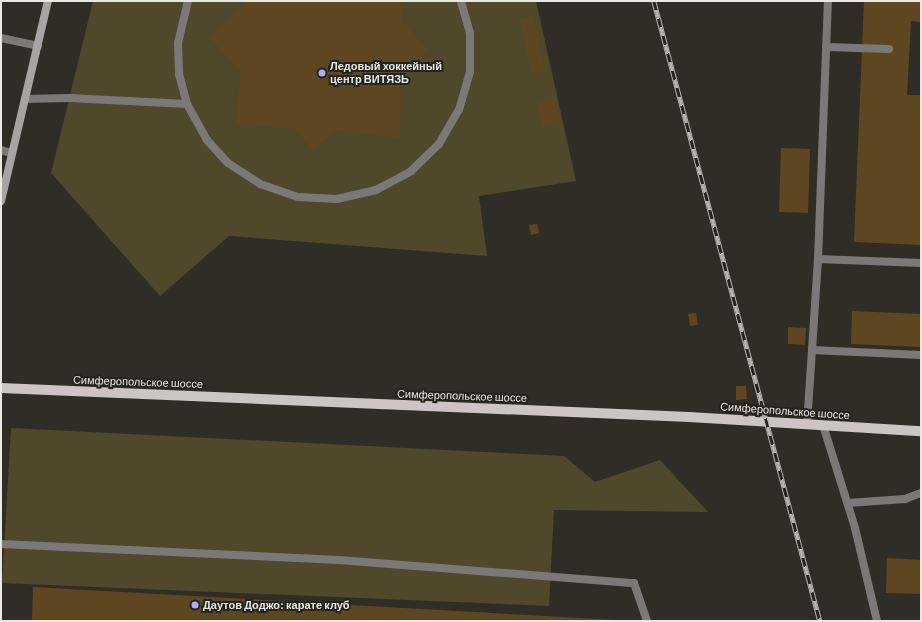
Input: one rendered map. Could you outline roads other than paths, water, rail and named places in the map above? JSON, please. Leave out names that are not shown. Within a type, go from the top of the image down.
[{"type":"main road","name":"Симферопольское шоссе","points":[[1,388],[689,417],[920,432]]},
{"type":"street","points":[[1,201],[11,153],[48,1]]},
{"type":"lane","points":[[188,1],[178,43],[179,74],[187,104],[196,123],[217,152],[228,162],[260,184],[298,197],[337,199],[376,190],[410,172],[439,144],[459,110],[470,67],[470,32],[461,1]]},
{"type":"lane","points":[[807,425],[818,259],[828,1]]},
{"type":"lane","points":[[1,38],[38,46]]},
{"type":"lane","points":[[826,47],[889,49]]},
{"type":"lane","points":[[25,99],[69,98],[187,104]]},
{"type":"lane","points":[[1,150],[11,153]]},
{"type":"lane","points":[[818,259],[921,263]]},
{"type":"lane","points":[[812,350],[921,355]]},
{"type":"lane","points":[[823,426],[848,503],[876,621]]},
{"type":"lane","points":[[848,503],[905,499],[921,493]]},
{"type":"lane","points":[[1,544],[339,560],[634,583],[647,621]]},
{"type":"railway","points":[[654,1],[820,621]]},
{"type":"place","name":"Ледовый хоккейный центр ВИТЯЗЬ","points":[[322,73]]},
{"type":"place","name":"Даутов Доджо: карате клуб","points":[[195,605]]}]
